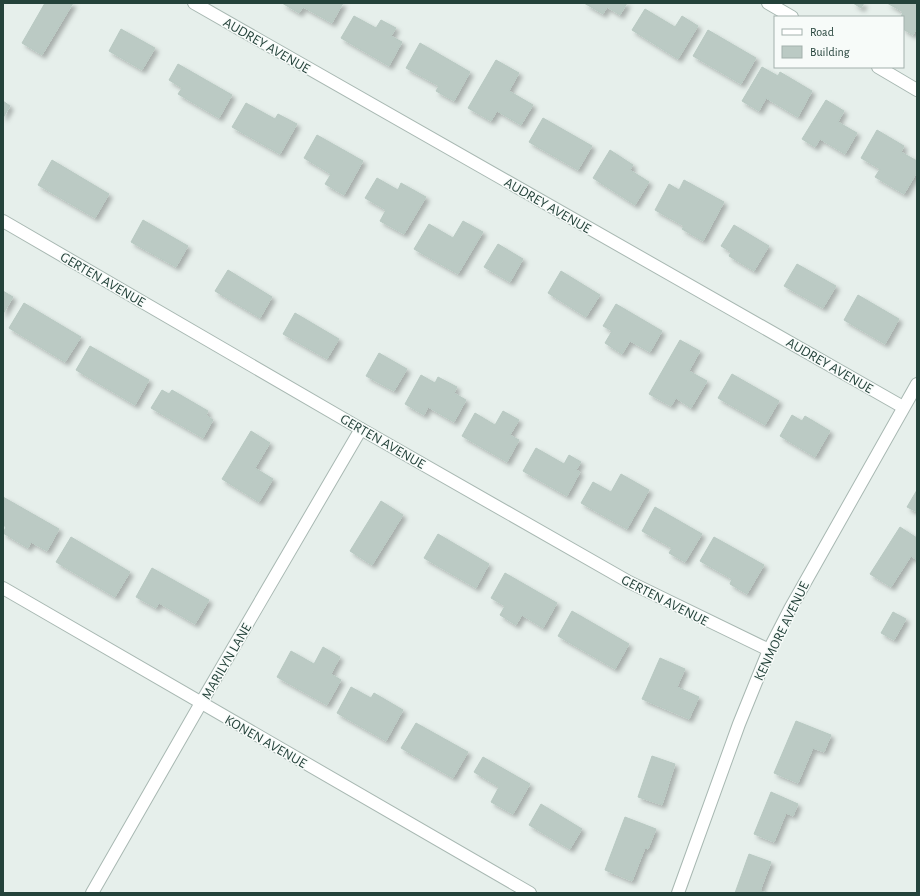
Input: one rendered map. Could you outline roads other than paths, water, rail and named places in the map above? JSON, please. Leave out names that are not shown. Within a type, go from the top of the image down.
[{"type":"street","name":"AUDREY AVENUE","points":[[194,3],[903,407]]},
{"type":"street","points":[[768,3],[790,16]]},
{"type":"street","points":[[880,68],[917,90]]},
{"type":"street","name":"GERTEN AVENUE","points":[[3,221],[361,429],[629,582],[769,650]]},
{"type":"street","name":"KENMORE AVENUE","points":[[678,893],[739,724],[769,650],[790,609],[917,384]]},
{"type":"street","name":"MARILYN LANE","points":[[92,893],[361,429]]},
{"type":"street","name":"KONEN AVENUE","points":[[3,588],[530,893]]}]
